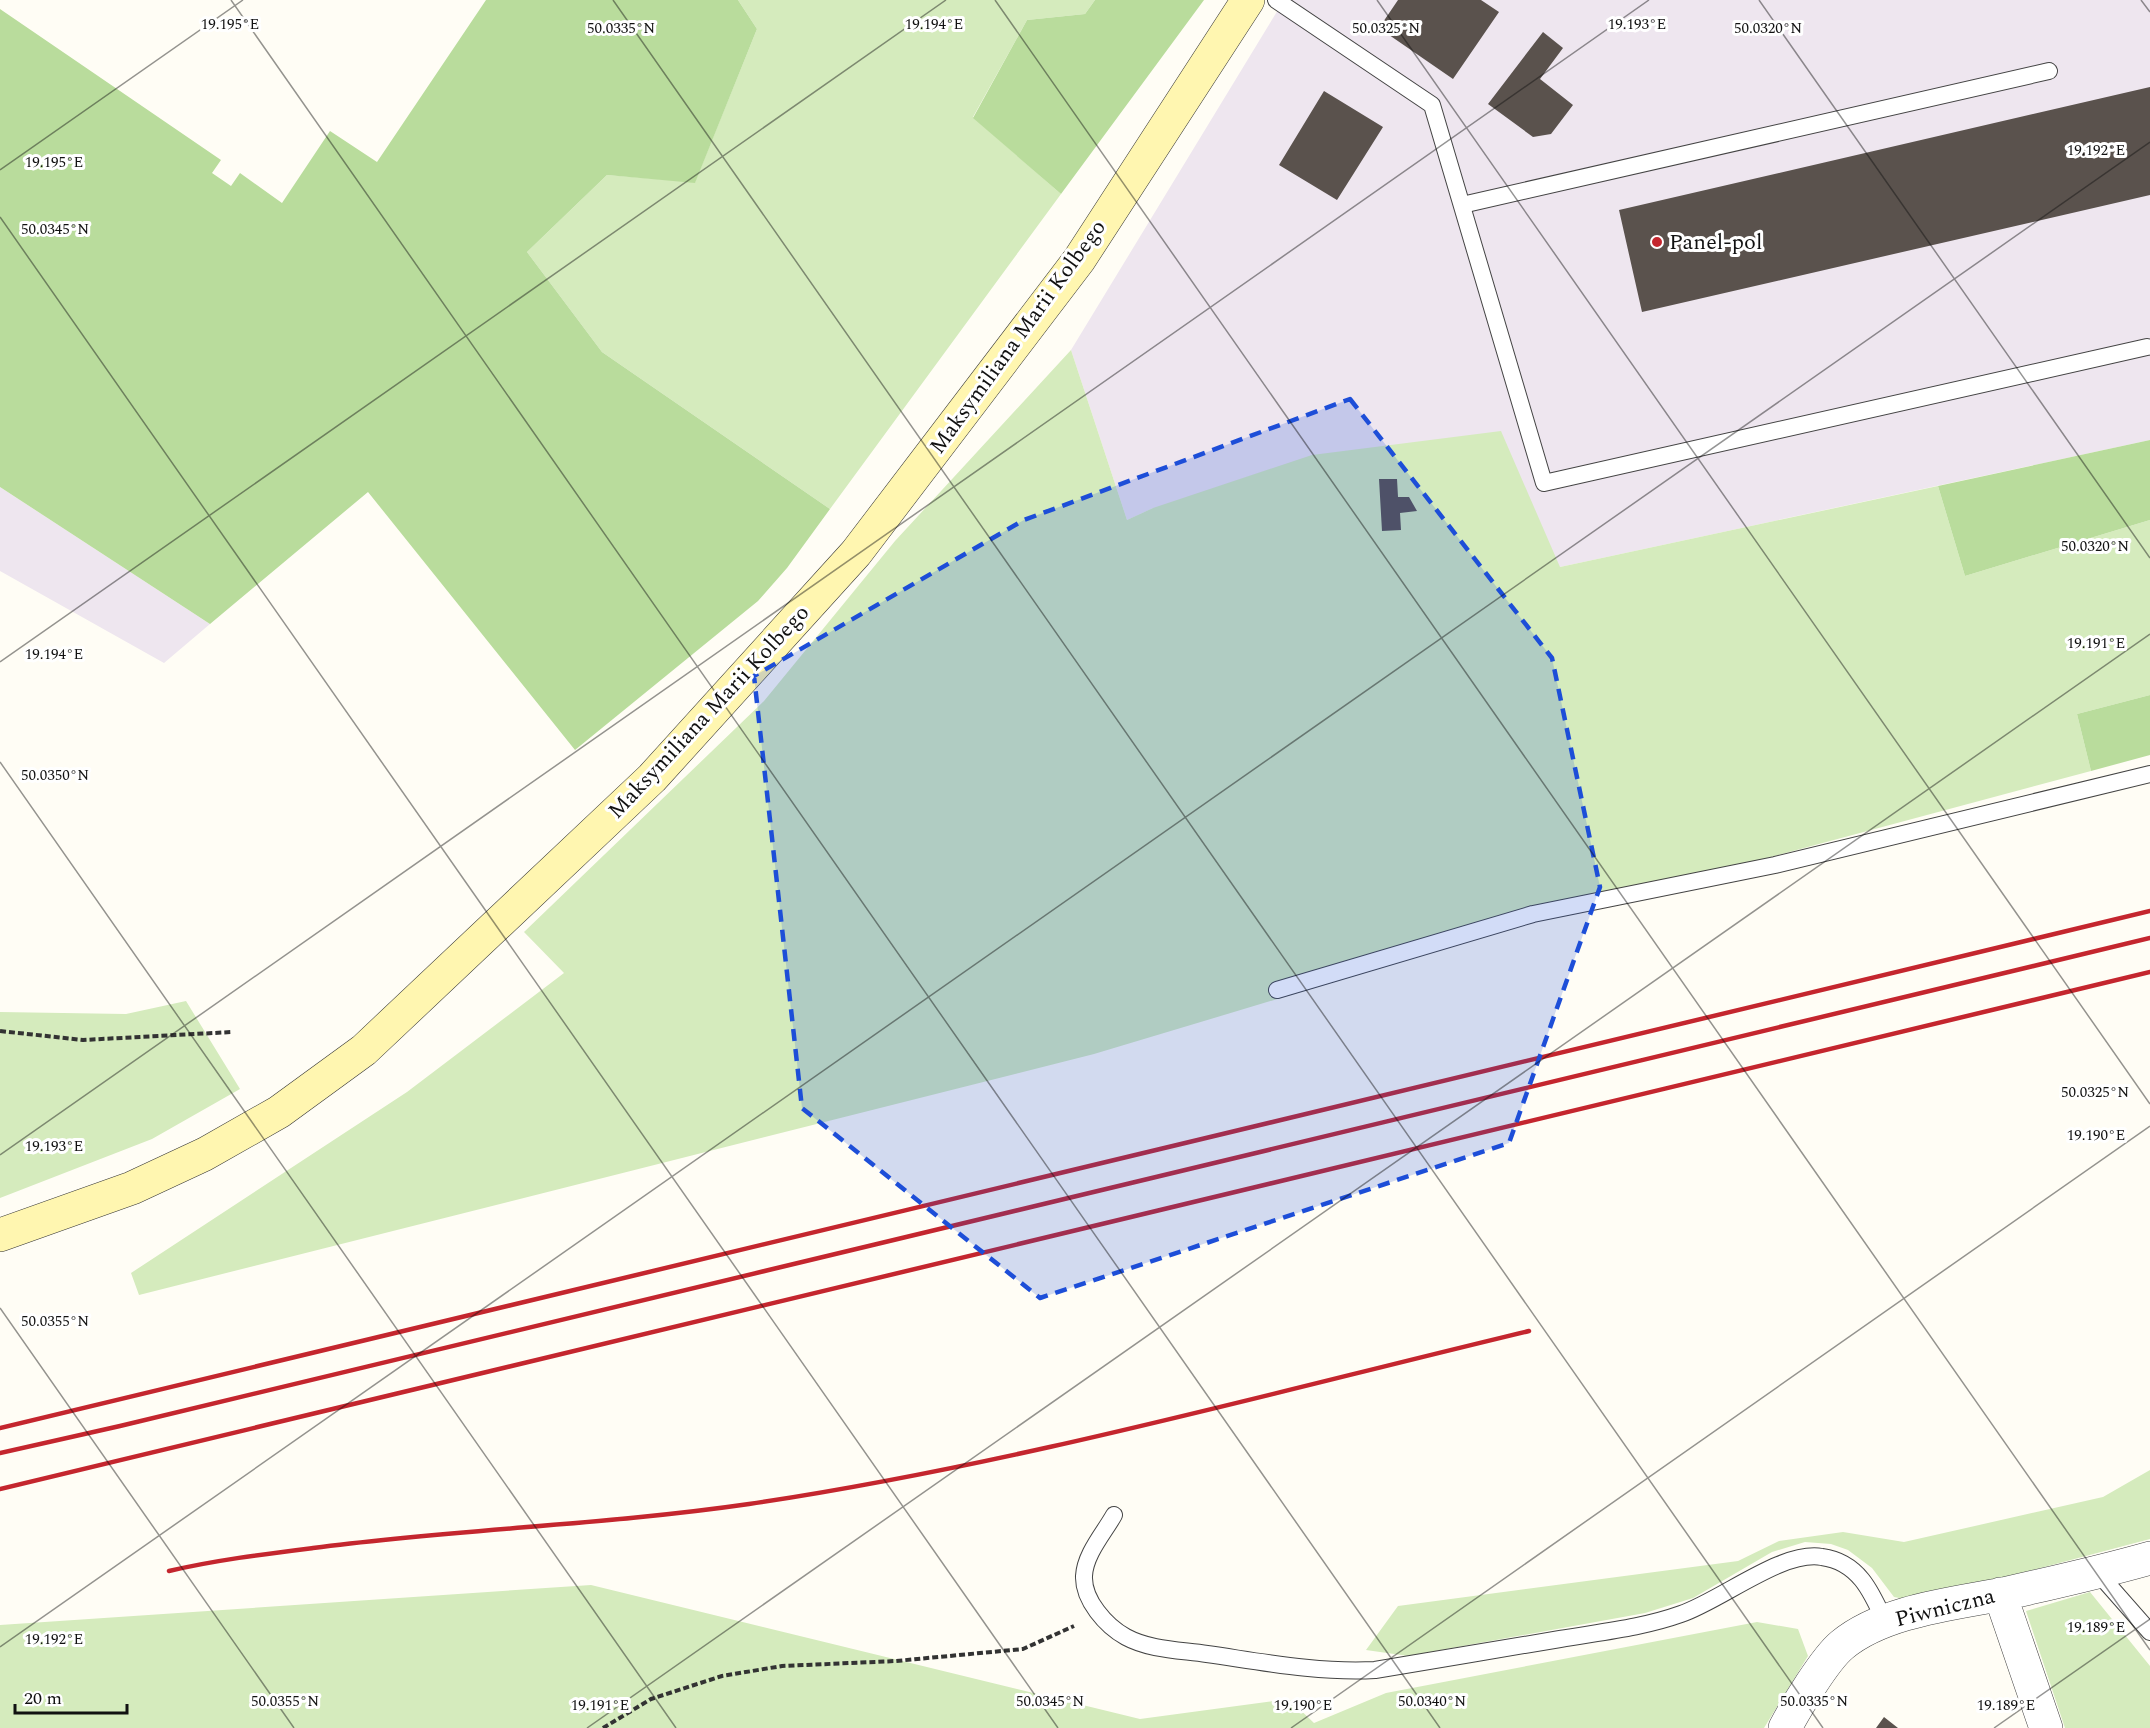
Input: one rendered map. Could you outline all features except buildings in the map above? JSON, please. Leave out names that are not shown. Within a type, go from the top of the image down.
[{"type":"street","name":"Maksymiliana Marii Kolbego","points":[[0,1235],[132,1188],[205,1154],[279,1112],[364,1050],[652,778],[856,553],[1079,260],[1248,0]]},
{"type":"street","name":"Piwniczna","points":[[1785,1728],[1798,1704],[1841,1645],[1885,1622],[1936,1606],[2098,1573],[2150,1558]]},
{"type":"street","points":[[2000,1594],[2046,1728]]},
{"type":"lane","points":[[1276,0],[1432,105],[1544,483],[2147,347]]},
{"type":"lane","points":[[1461,205],[2049,71]]},
{"type":"lane","points":[[1277,990],[1533,914],[1775,865],[2150,774]]},
{"type":"lane","points":[[1114,1515],[1091,1553],[1084,1574],[1087,1591],[1100,1615],[1116,1631],[1145,1645],[1305,1668],[1338,1671],[1375,1670],[1660,1621],[1702,1606],[1783,1562],[1810,1556],[1839,1562],[1859,1575],[1869,1587],[1885,1622]]},
{"type":"lane","points":[[2098,1573],[2150,1632]]},
{"type":"path","points":[[0,1032],[83,1040],[232,1032]]},
{"type":"path","points":[[603,1728],[651,1699],[722,1676],[782,1666],[896,1661],[1023,1649],[1100,1615]]},
{"type":"highlighted area","points":[[1350,399],[1552,658],[1600,887],[1509,1143],[1040,1298],[802,1108],[754,676],[1024,520]]},
{"type":"shaded area","points":[[1284,0],[2150,0],[2150,440],[1560,567],[1153,508],[1127,520],[1071,350]]},
{"type":"shaded area","points":[[0,487],[210,624],[164,663],[0,571]]},
{"type":"green space","points":[[486,0],[738,0],[757,29],[695,183],[607,175],[527,252],[602,352],[830,509],[787,568],[758,601],[575,750],[368,492],[210,624],[0,487],[0,9],[221,160],[212,173],[231,186],[240,173],[282,203],[330,131],[377,162]]},
{"type":"green space","points":[[738,0],[1095,0],[1085,14],[1027,20],[973,117],[1061,194],[830,509],[602,352],[527,252],[607,175],[695,182],[757,29]]},
{"type":"green space","points":[[1095,0],[1204,0],[1061,194],[973,118],[1027,20],[1085,14]]},
{"type":"green space","points":[[1071,350],[1127,520],[1153,508],[1312,455],[1501,431],[1560,567],[1938,486],[1965,576],[2150,520],[2150,695],[2077,714],[2091,771],[1584,907],[1094,1054],[139,1295],[131,1273],[407,1092],[564,973],[524,932],[764,701],[895,541]]},
{"type":"green space","points":[[2150,440],[2150,520],[1965,576],[1938,486]]},
{"type":"green space","points":[[2150,695],[2150,755],[2091,771],[2077,714]]},
{"type":"green space","points":[[186,1001],[240,1089],[152,1139],[0,1198],[0,1012],[126,1014]]},
{"type":"green space","points":[[2150,1470],[2150,1539],[1916,1601],[1894,1597],[1872,1568],[1848,1550],[1831,1544],[1805,1542],[1772,1552],[1693,1598],[1645,1613],[1408,1656],[1366,1650],[1398,1606],[1738,1561],[1779,1541],[1843,1532],[1904,1542],[2103,1497]]},
{"type":"green space","points":[[591,1585],[1140,1719],[1289,1699],[1314,1723],[1386,1693],[1757,1622],[1798,1629],[1808,1656],[1764,1728],[0,1728],[0,1625]]},
{"type":"green space","points":[[2090,1592],[2150,1666],[2150,1728],[2065,1728],[2026,1611]]},
{"type":"railway","points":[[0,1428],[2150,911]]},
{"type":"railway","points":[[0,1453],[2150,938]]},
{"type":"railway","points":[[0,1489],[2150,972]]},
{"type":"railway","points":[[169,1571],[223,1560],[313,1548],[695,1511],[847,1488],[1140,1426],[1529,1331]]},
{"type":"place","name":"Panel-pol","points":[[1657,242]]}]
